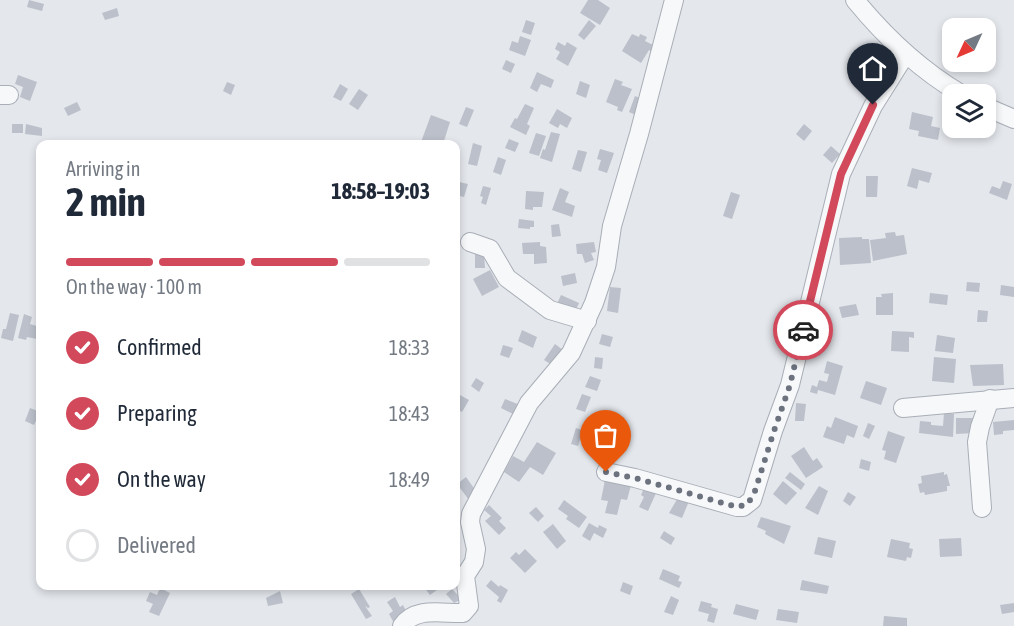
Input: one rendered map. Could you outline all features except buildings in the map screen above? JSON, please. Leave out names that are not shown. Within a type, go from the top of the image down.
[{"type":"street","points":[[402,626],[418,614],[463,613],[468,609],[470,601],[465,576],[474,562],[476,549],[470,522],[471,514],[529,403],[571,353],[586,321],[606,267],[612,226],[674,0]]},
{"type":"street","points":[[855,0],[905,55],[945,84]]},
{"type":"street","points":[[606,472],[737,507],[748,504],[752,500],[790,385],[841,174],[873,105],[905,55]]},
{"type":"street","points":[[996,111],[1014,119]]},
{"type":"street","points":[[470,242],[490,249],[507,278],[550,310],[586,321]]},
{"type":"street","points":[[903,408],[1014,398]]},
{"type":"street","points":[[982,508],[977,442],[990,399]]},
{"type":"way so far","points":[[606,472],[737,507],[748,504],[752,500],[790,385],[803,330]]},
{"type":"route","points":[[803,330],[841,174],[873,105]]}]
